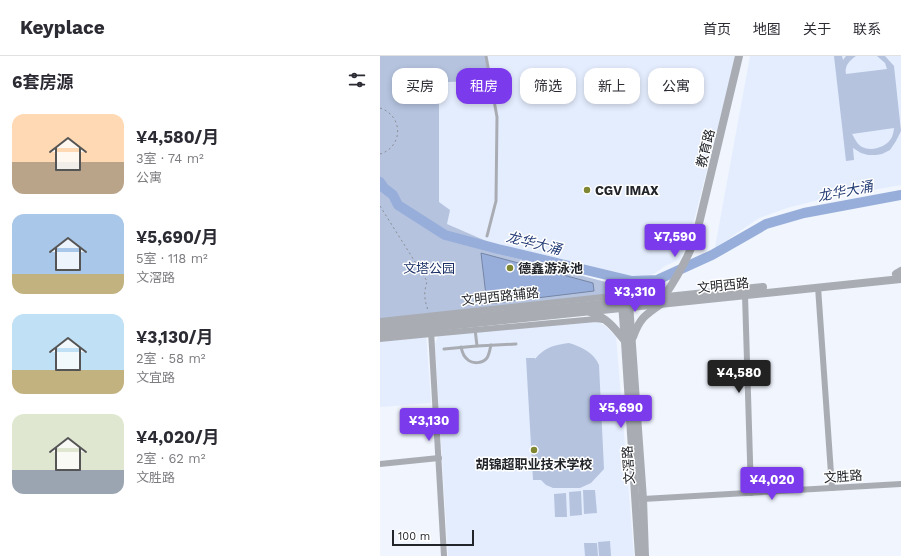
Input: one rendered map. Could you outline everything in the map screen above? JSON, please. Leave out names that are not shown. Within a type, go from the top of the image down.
[{"type":"street","name":"教育路","points":[[662,301],[675,281],[696,236],[739,56]]},
{"type":"street","name":"文明西路","points":[[380,327],[626,304],[745,295],[900,276]]},
{"type":"street","name":"文明西路","points":[[662,301],[900,276]]},
{"type":"street","points":[[818,287],[832,488]]},
{"type":"street","points":[[745,295],[751,493]]},
{"type":"street","name":"文明西路辅路","points":[[380,321],[603,297],[626,304]]},
{"type":"street","points":[[589,312],[608,321],[628,341],[644,316],[662,301]]},
{"type":"street","name":"文明西路","points":[[380,333],[431,331],[475,327],[589,312],[626,304]]},
{"type":"street","name":"文滘路","points":[[626,304],[639,556]]},
{"type":"street","points":[[475,327],[596,319],[608,321]]},
{"type":"street","points":[[380,340],[431,331],[444,556],[436,556]]},
{"type":"street","name":"文滘路","points":[[628,341],[643,499],[645,556]]},
{"type":"street","points":[[380,464],[439,458]]},
{"type":"street","name":"文胜路","points":[[643,499],[901,484]]},
{"type":"lane","points":[[486,56],[497,117],[496,201],[488,236]]},
{"type":"lane","points":[[475,327],[477,346]]},
{"type":"lane","points":[[444,349],[516,344]]},
{"type":"lane","points":[[461,348],[467,360],[474,363],[481,362],[487,358],[490,345]]},
{"type":"path","points":[[380,108],[389,112],[394,118],[398,134],[396,142],[391,148],[385,153],[380,154]]},
{"type":"path","points":[[380,206],[427,280],[425,299],[429,315]]},
{"type":"shaded area","points":[[486,56],[736,56],[689,240],[680,259],[665,266],[654,274],[636,277],[592,269],[500,247],[447,224],[439,202],[439,104],[448,104],[448,82],[456,82],[456,104],[512,104],[512,68],[487,68]]},
{"type":"shaded area","points":[[750,56],[901,56],[901,185],[827,198],[787,208],[759,218],[715,248]]},
{"type":"shaded area","name":"德鑫游泳池","points":[[481,253],[593,283],[594,291],[487,304]]},
{"type":"shaded area","name":"胡锦超职业技术学校","points":[[595,320],[605,326],[616,337],[634,556],[448,556],[435,344],[439,334]]},
{"type":"shaded area","points":[[426,334],[431,403],[380,407],[380,337]]},
{"type":"green space","name":"文塔公园","points":[[380,56],[486,56],[487,68],[456,68],[456,82],[448,82],[448,68],[392,68],[392,104],[439,104],[439,202],[450,210],[447,224],[500,247],[499,254],[621,286],[622,296],[380,322]]},
{"type":"green space","points":[[834,56],[842,56],[843,60],[846,56],[856,56],[848,64],[846,74],[887,69],[885,63],[877,56],[885,56],[894,66],[901,131],[890,150],[882,154],[868,155],[853,148],[854,160],[846,161]],"holes":[[[894,128],[890,141],[875,149],[862,147],[857,143],[852,134]]]},
{"type":"green space","points":[[569,343],[587,351],[594,357],[599,365],[604,469],[591,483],[580,488],[553,488],[546,485],[541,480],[533,480],[526,358],[535,359],[550,347]]},
{"type":"green space","points":[[583,490],[595,490],[597,513],[584,514]]},
{"type":"green space","points":[[581,491],[582,515],[570,516],[569,492]]},
{"type":"green space","points":[[566,493],[567,517],[555,517],[554,494]]},
{"type":"green space","points":[[610,541],[611,556],[599,556],[598,542]]},
{"type":"green space","points":[[584,543],[597,543],[598,556],[585,556]]},
{"type":"waterway","name":"龙华大涌","points":[[380,182],[384,188],[393,195],[398,205],[445,235],[632,281],[657,280],[712,255],[766,224],[804,213],[901,195]]},
{"type":"place","name":"CGV IMAX","points":[[587,190]]},
{"type":"place","name":"德鑫游泳池","points":[[510,268]]},
{"type":"place","name":"胡锦超职业技术学校","points":[[534,450]]}]
